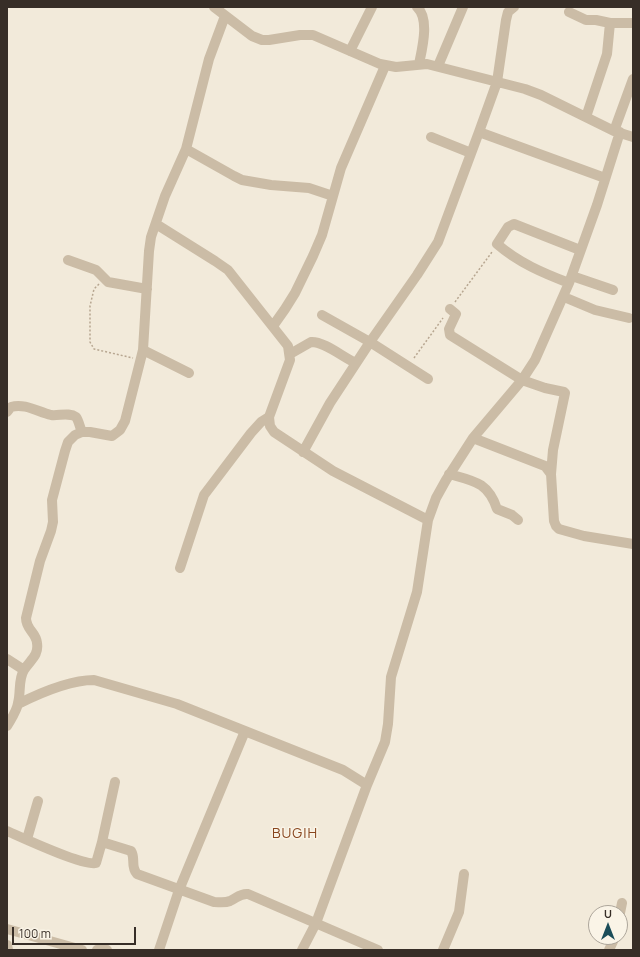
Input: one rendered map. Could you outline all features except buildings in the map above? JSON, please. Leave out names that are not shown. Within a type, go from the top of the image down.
[{"type":"street","points":[[214,7],[252,36],[262,40],[300,35],[313,35],[350,50],[370,61],[385,66],[419,64],[438,66],[541,95],[586,117],[633,137]]},
{"type":"street","points":[[350,50],[372,7]]},
{"type":"street","points":[[417,7],[420,10],[423,21],[424,36],[419,64]]},
{"type":"street","points":[[438,66],[463,7]]},
{"type":"street","points":[[303,452],[330,403],[438,242],[497,82],[506,20],[508,12],[511,8]]},
{"type":"street","points":[[569,12],[586,20],[596,20],[610,23],[633,23]]},
{"type":"street","points":[[7,726],[18,704],[24,670],[36,655],[38,643],[35,635],[28,629],[26,618],[40,561],[53,522],[52,500],[65,451],[68,442],[74,435],[82,432],[90,432],[112,436],[120,430],[125,421],[142,355],[149,251],[156,224],[166,196],[186,149],[209,59],[225,16]]},
{"type":"street","points":[[586,117],[606,54],[610,23]]},
{"type":"street","points":[[273,326],[288,304],[314,256],[322,235],[341,168],[385,66]]},
{"type":"street","points":[[302,950],[316,923],[367,785],[385,742],[392,677],[417,592],[428,520],[436,498],[473,438],[522,380],[535,360],[571,280],[605,178],[617,131],[633,79]]},
{"type":"street","points":[[479,132],[605,178]]},
{"type":"street","points":[[431,137],[471,153]]},
{"type":"street","points":[[186,149],[242,180],[271,185],[309,188],[333,196]]},
{"type":"street","points":[[156,224],[228,270],[288,346],[290,360],[269,417],[270,426],[274,432],[333,471],[428,520]]},
{"type":"street","points":[[580,250],[514,224],[508,227],[497,244],[519,261],[542,273],[612,290]]},
{"type":"street","points":[[68,260],[96,270],[108,282],[147,289]]},
{"type":"street","points":[[564,297],[595,310],[629,318]]},
{"type":"street","points":[[450,309],[456,314],[448,329],[450,335],[522,380],[545,388],[564,392],[565,394],[553,450],[551,474],[554,521],[556,526],[559,529],[584,536],[633,544]]},
{"type":"street","points":[[322,315],[370,342],[428,379]]},
{"type":"street","points":[[290,354],[311,342],[315,342],[322,344],[356,363]]},
{"type":"street","points":[[142,355],[189,373]]},
{"type":"street","points":[[7,412],[11,407],[22,406],[52,415],[71,415],[78,420],[82,432]]},
{"type":"street","points":[[180,568],[204,495],[251,432],[261,422],[269,417]]},
{"type":"street","points":[[473,438],[545,466],[551,474]]},
{"type":"street","points":[[450,474],[477,482],[486,488],[494,500],[497,509],[512,514],[518,520]]},
{"type":"street","points":[[7,659],[24,670]]},
{"type":"street","points":[[18,704],[63,685],[84,680],[94,680],[177,704],[343,770],[367,785]]},
{"type":"street","points":[[159,950],[179,890],[245,731]]},
{"type":"street","points":[[7,831],[60,854],[86,863],[94,864],[98,861],[115,782]]},
{"type":"street","points":[[27,839],[38,800]]},
{"type":"street","points":[[102,842],[131,851],[133,854],[132,866],[137,874],[214,902],[231,901],[243,893],[248,894],[378,950]]},
{"type":"street","points":[[443,950],[459,912],[464,874]]},
{"type":"street","points":[[7,929],[82,950]]},
{"type":"street","points":[[7,945],[8,950]]},
{"type":"street","points":[[97,950],[107,950]]},
{"type":"path","points":[[108,282],[99,284],[94,289],[90,306],[90,342],[94,349],[142,355]]},
{"type":"district","name":"BUGIH","points":[[295,834]]}]
